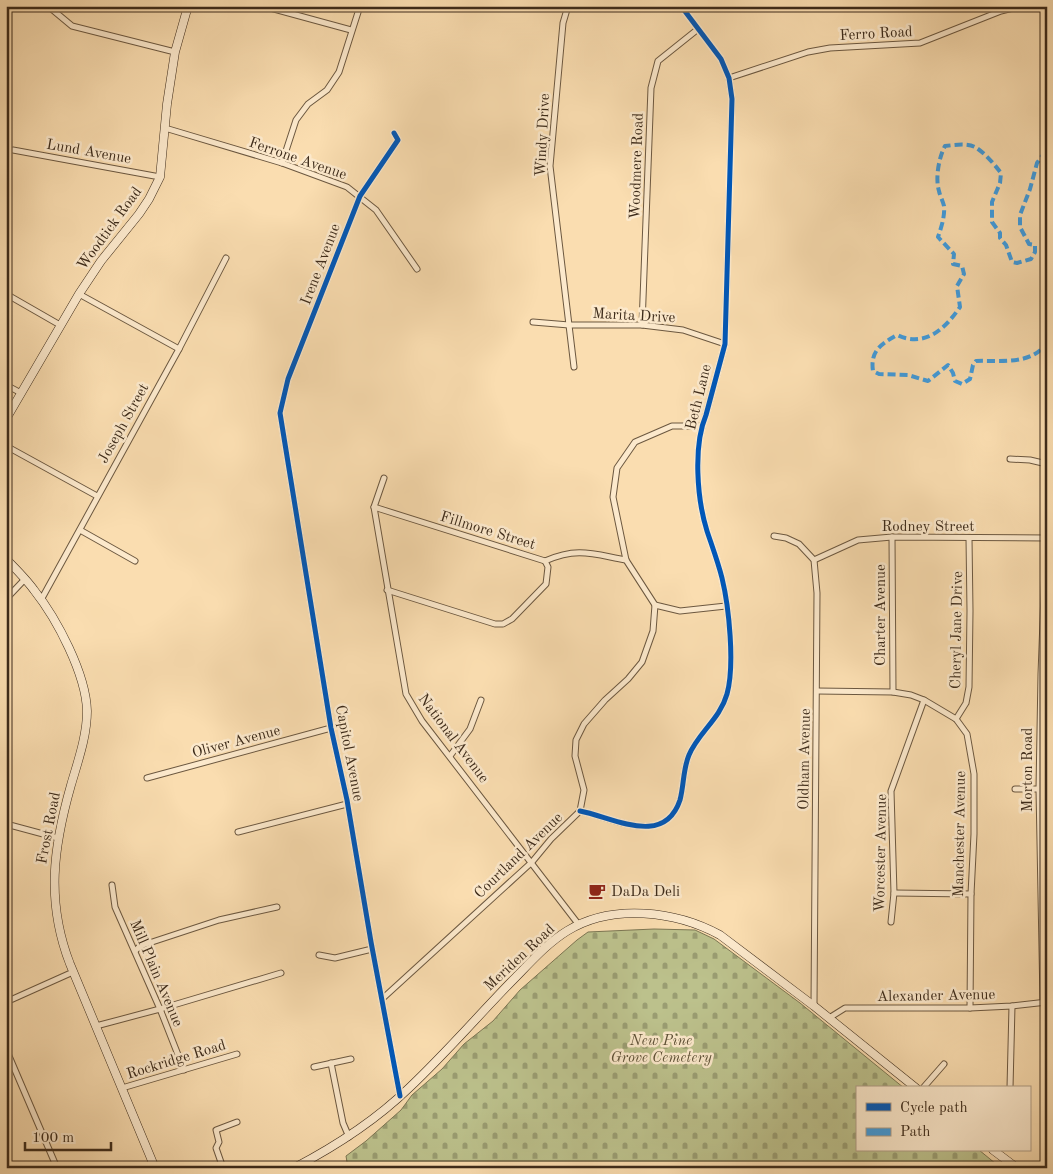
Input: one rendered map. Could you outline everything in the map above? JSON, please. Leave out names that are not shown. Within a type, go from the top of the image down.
[{"type":"main road","name":"Woodtick Road","points":[[6,419],[79,294],[101,261],[139,214],[160,177],[167,104],[175,52],[188,6]]},
{"type":"main road","name":"Frost Road","points":[[6,559],[25,579],[54,620],[79,673],[84,689],[86,706],[85,733],[58,838],[54,872],[56,912],[65,952],[155,1168]]},
{"type":"main road","name":"Meriden Road","points":[[294,1168],[349,1137],[400,1096],[529,963],[554,941],[579,924],[607,916],[643,914],[683,920],[707,928],[720,935],[814,1006],[913,1086]]},
{"type":"main road","points":[[996,1152],[1017,1168]]},
{"type":"street","points":[[48,6],[72,26],[175,52]]},
{"type":"street","points":[[263,6],[279,8],[351,30]]},
{"type":"street","points":[[282,164],[296,120],[308,104],[328,90],[339,72],[360,6]]},
{"type":"street","name":"Windy Drive","points":[[568,6],[562,22],[550,166],[574,367]]},
{"type":"street","name":"Beth Lane","points":[[580,811],[629,825],[647,827],[663,822],[673,813],[680,800],[689,755],[715,719],[726,695],[730,674],[730,647],[726,606],[722,580],[715,551],[707,530],[699,489],[699,457],[702,426],[725,344],[732,100],[729,78],[721,59],[681,6]]},
{"type":"street","name":"Ferro Road","points":[[729,78],[808,52],[830,48],[920,43],[1001,11],[1022,6]]},
{"type":"street","name":"Woodmere Road","points":[[642,325],[651,88],[658,61],[698,29]]},
{"type":"street","name":"Ferrone Avenue","points":[[165,128],[282,164],[347,187],[376,210],[417,269]]},
{"type":"street","name":"Irene Avenue","points":[[280,413],[288,380],[360,196],[398,140],[394,133]]},
{"type":"street","name":"Lund Avenue","points":[[13,150],[160,177]]},
{"type":"street","name":"Joseph Street","points":[[41,600],[226,258]]},
{"type":"street","points":[[6,294],[60,325]]},
{"type":"street","points":[[79,294],[179,348]]},
{"type":"street","points":[[533,322],[569,325]]},
{"type":"street","name":"Marita Drive","points":[[569,325],[642,325],[683,330],[725,344]]},
{"type":"street","points":[[6,385],[21,393]]},
{"type":"street","name":"Capitol Avenue","points":[[280,413],[331,728],[347,804],[400,1096]]},
{"type":"street","points":[[702,426],[672,426],[635,442],[617,468],[613,497],[626,560],[655,605],[680,611],[726,606]]},
{"type":"street","points":[[6,446],[97,496]]},
{"type":"street","points":[[1010,459],[1030,460],[1047,464]]},
{"type":"street","points":[[374,507],[384,478]]},
{"type":"street","name":"Fillmore Street","points":[[374,507],[545,561],[562,554],[580,552],[626,560]]},
{"type":"street","name":"National Avenue","points":[[374,507],[406,694],[422,721],[579,924]]},
{"type":"street","points":[[80,530],[135,561]]},
{"type":"street","points":[[774,536],[786,538],[798,544],[814,560]]},
{"type":"street","name":"Rodney Street","points":[[814,560],[858,540],[892,537],[1046,538]]},
{"type":"street","name":"Charter Avenue","points":[[892,537],[893,692]]},
{"type":"street","name":"Cheryl Jane Drive","points":[[956,719],[966,702],[969,687],[969,538]]},
{"type":"street","name":"Morton Road","points":[[1045,1002],[1039,789],[1044,674],[1046,538]]},
{"type":"street","name":"Oldham Avenue","points":[[814,560],[818,593],[814,1006]]},
{"type":"street","points":[[387,590],[495,624],[503,624],[522,610],[546,584],[548,568],[545,561]]},
{"type":"street","points":[[6,599],[25,579]]},
{"type":"street","name":"Courtland Avenue","points":[[382,999],[532,862],[551,839],[580,811],[584,790],[575,756],[576,740],[584,724],[642,662],[653,631],[655,605]]},
{"type":"street","name":"Manchester Avenue","points":[[817,690],[893,692],[911,695],[924,700],[956,719],[967,734],[974,774],[970,1008]]},
{"type":"street","points":[[450,756],[470,729],[481,700]]},
{"type":"street","name":"Worcester Avenue","points":[[891,922],[894,892],[892,791],[924,700]]},
{"type":"street","name":"Oliver Avenue","points":[[147,778],[331,728]]},
{"type":"street","points":[[1015,789],[1047,789]]},
{"type":"street","points":[[238,832],[347,804]]},
{"type":"street","points":[[6,824],[58,838]]},
{"type":"street","name":"Mill Plain Avenue","points":[[112,885],[115,907],[160,1009],[184,1070]]},
{"type":"street","points":[[894,892],[971,894]]},
{"type":"street","points":[[135,951],[140,946],[220,920],[277,907]]},
{"type":"street","points":[[319,956],[335,958],[372,950]]},
{"type":"street","points":[[6,1002],[74,972]]},
{"type":"street","points":[[96,1026],[281,973]]},
{"type":"street","name":"Alexander Avenue","points":[[828,1018],[845,1008],[970,1008],[1045,1002]]},
{"type":"street","points":[[1010,1086],[1012,1006]]},
{"type":"street","points":[[6,1049],[57,1168]]},
{"type":"street","name":"Rockridge Road","points":[[122,1088],[237,1054]]},
{"type":"street","points":[[314,1066],[351,1059]]},
{"type":"street","points":[[331,1063],[343,1123],[349,1137]]},
{"type":"street","points":[[925,1086],[944,1064]]},
{"type":"street","points":[[223,1168],[216,1148],[219,1142],[216,1130],[237,1122]]},
{"type":"green space","name":"New Pine Grove Cemetery","points":[[654,929],[695,930],[714,939],[800,1003],[902,1086],[856,1086],[856,1152],[981,1152],[1001,1168],[348,1168],[346,1156],[401,1110],[412,1095],[442,1069],[464,1044],[493,1021],[520,990],[588,932]]},
{"type":"marked path","points":[[1047,152],[1037,163],[1020,215],[1020,227],[1029,244],[1035,245],[1035,252],[1031,259],[1017,263],[1012,262],[1006,245],[992,222],[992,202],[1000,183],[1001,173],[986,155],[975,147],[964,145],[945,146],[939,162],[938,174],[939,193],[944,204],[938,237],[954,254],[953,264],[962,266],[964,274],[957,286],[960,307],[941,329],[925,338],[907,338],[897,335],[886,342],[875,353],[873,371],[879,374],[908,375],[928,381],[948,365],[955,381],[962,384],[970,379],[973,365],[976,361],[1024,359],[1040,350],[1047,343]]},
{"type":"cycle path","points":[[580,811],[636,826],[650,826],[662,823],[672,814],[680,800],[689,755],[724,703],[731,668],[725,590],[701,504],[698,457],[702,428],[725,344],[732,99],[729,78],[721,59],[681,6]]},
{"type":"cycle path","points":[[394,133],[398,140],[360,196],[288,379],[280,413],[331,728],[347,800],[400,1096]]},
{"type":"place","name":"DaDa Deli","points":[[597,891]]}]
